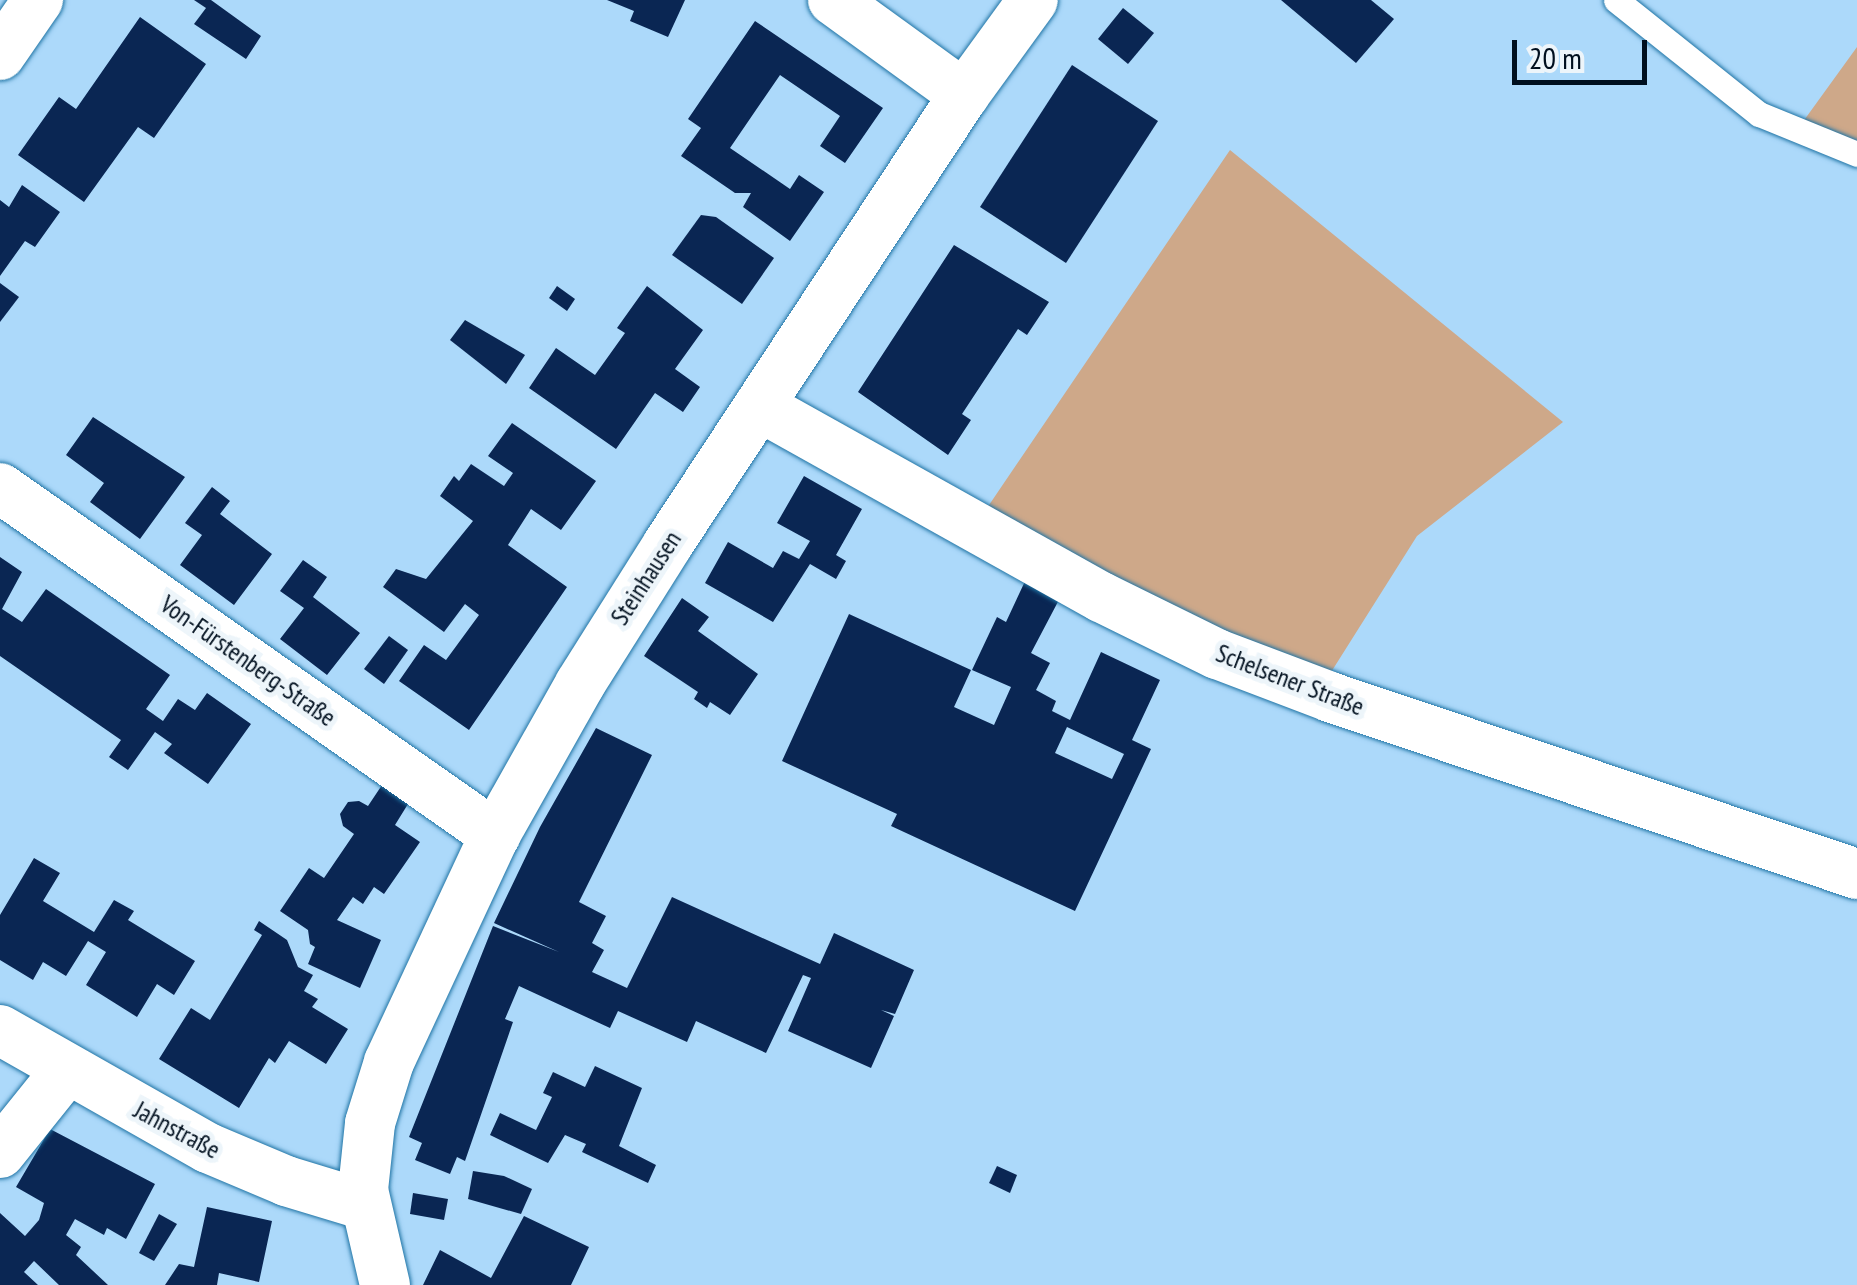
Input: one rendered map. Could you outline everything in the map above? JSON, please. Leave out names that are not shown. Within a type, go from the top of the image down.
[{"type":"street","points":[[0,55],[38,0]]},
{"type":"street","points":[[833,0],[964,94]]},
{"type":"street","name":"Steinhausen","points":[[385,1285],[365,1205],[366,1145],[382,1083],[495,835],[580,684],[759,406],[964,94],[1033,0]]},
{"type":"street","name":"Schelsener Straße","points":[[759,406],[1102,597],[1218,654],[1330,696],[1857,874]]},
{"type":"street","name":"Von-Fürstenberg-Straße","points":[[0,488],[495,835]]},
{"type":"street","name":"Jahnstraße","points":[[0,1030],[66,1071],[208,1148],[286,1181],[365,1205]]},
{"type":"street","points":[[0,1153],[66,1071]]},
{"type":"lane","points":[[1616,0],[1759,114],[1857,154]]},
{"type":"shaded area","points":[[1857,47],[1857,141],[1802,123]]},
{"type":"shaded area","points":[[1230,150],[1563,422],[1417,536],[1328,677],[1202,629],[987,508]]},
{"type":"building","points":[[194,0],[211,0],[261,36],[246,59],[194,24],[206,8]]},
{"type":"building","points":[[607,0],[685,0],[668,37],[630,21],[634,11]]},
{"type":"building","points":[[1281,0],[1371,0],[1394,19],[1356,63]]},
{"type":"building","points":[[1123,8],[1154,33],[1128,64],[1098,39]]},
{"type":"building","points":[[140,17],[206,64],[154,138],[138,127],[84,202],[18,155],[59,97],[76,109]]},
{"type":"building","points":[[755,21],[883,108],[845,163],[820,146],[840,116],[780,75],[730,148],[790,189],[799,175],[824,192],[790,241],[743,207],[751,193],[735,193],[681,156],[701,128],[688,119]]},
{"type":"building","points":[[1072,65],[1158,121],[1066,263],[980,207]]},
{"type":"building","points":[[22,185],[60,212],[35,247],[25,241],[0,276],[0,200],[9,207]]},
{"type":"building","points":[[701,215],[716,217],[774,258],[742,304],[672,255]]},
{"type":"building","points":[[954,245],[1049,302],[1027,335],[1018,329],[962,414],[971,420],[948,455],[858,392]]},
{"type":"building","points":[[0,283],[19,297],[0,322]]},
{"type":"building","points":[[557,286],[575,299],[567,311],[549,298]]},
{"type":"building","points":[[647,286],[703,330],[675,369],[700,387],[683,412],[655,393],[616,449],[529,388],[556,348],[595,375],[625,333],[617,328]]},
{"type":"building","points":[[465,320],[525,355],[506,384],[450,340]]},
{"type":"building","points":[[93,417],[185,477],[140,539],[90,502],[104,483],[66,455]]},
{"type":"building","points":[[512,423],[596,481],[561,530],[531,509],[508,545],[567,587],[469,730],[399,681],[424,645],[446,660],[479,615],[465,604],[444,632],[383,587],[396,569],[426,579],[473,521],[440,496],[454,476],[459,481],[471,464],[504,486],[513,473],[488,456]]},
{"type":"building","points":[[804,476],[862,509],[836,555],[846,561],[836,579],[810,564],[773,622],[705,583],[728,542],[773,568],[783,551],[799,559],[810,541],[777,523]]},
{"type":"building","points":[[212,487],[230,501],[220,514],[272,554],[234,605],[180,565],[202,535],[185,523]]},
{"type":"building","points":[[0,557],[22,572],[2,609],[22,622],[46,589],[170,675],[146,709],[163,721],[178,699],[195,710],[207,693],[251,724],[208,784],[164,753],[172,744],[155,732],[128,770],[109,757],[121,740],[0,656]]},
{"type":"building","points":[[303,560],[327,577],[313,597],[360,633],[327,675],[280,639],[304,608],[280,591]]},
{"type":"building","points":[[1027,577],[1061,596],[1031,653],[1050,663],[1036,690],[1056,701],[1052,711],[1070,720],[1101,652],[1160,680],[1132,740],[1151,749],[1075,911],[891,826],[897,814],[782,761],[849,614],[971,670],[954,707],[994,725],[1011,687],[972,670],[997,617],[1006,622]],"holes":[[[1067,727],[1124,754],[1112,779],[1055,753]]]},
{"type":"building","points":[[682,598],[709,617],[698,631],[758,674],[730,715],[710,702],[707,708],[694,699],[698,692],[644,656]]},
{"type":"building","points":[[389,636],[408,650],[384,684],[364,669]]},
{"type":"building","points":[[596,728],[652,755],[579,902],[606,916],[592,943],[604,950],[592,972],[627,988],[672,897],[820,964],[834,933],[914,970],[895,1014],[881,1010],[894,1016],[871,1068],[788,1031],[811,978],[803,975],[766,1053],[696,1021],[687,1042],[618,1011],[610,1028],[519,986],[505,1019],[513,1022],[465,1161],[457,1157],[450,1174],[415,1160],[422,1143],[409,1137],[493,926],[559,952],[494,923],[540,827]]},
{"type":"building","points":[[382,785],[408,804],[395,825],[420,842],[384,894],[374,887],[363,904],[353,897],[337,920],[381,940],[360,988],[308,964],[315,947],[310,944],[308,930],[280,911],[309,868],[324,878],[354,834],[343,826],[340,814],[348,802],[359,801],[368,806]]},
{"type":"building","points":[[34,858],[60,873],[43,901],[94,932],[114,900],[134,911],[128,920],[195,961],[174,995],[157,984],[137,1017],[86,985],[106,952],[88,941],[66,976],[43,962],[33,980],[0,960],[0,915]]},
{"type":"building","points":[[259,921],[287,940],[298,967],[313,975],[304,991],[318,999],[312,1007],[348,1029],[326,1064],[289,1041],[275,1063],[269,1058],[239,1108],[159,1059],[191,1008],[210,1020],[262,935],[254,930]]},
{"type":"building","points":[[595,1066],[642,1088],[619,1146],[656,1165],[648,1183],[582,1152],[586,1144],[565,1135],[548,1163],[490,1135],[500,1113],[536,1130],[552,1097],[543,1093],[553,1072],[585,1087]]},
{"type":"building","points":[[50,1129],[155,1184],[126,1239],[107,1228],[104,1235],[75,1219],[66,1235],[81,1247],[76,1255],[108,1285],[59,1285],[34,1261],[24,1272],[38,1285],[0,1285],[0,1213],[25,1236],[39,1220],[44,1203],[16,1187]]},
{"type":"building","points":[[997,1166],[1017,1175],[1010,1193],[989,1183]]},
{"type":"building","points":[[473,1171],[504,1176],[532,1189],[521,1214],[468,1199]]},
{"type":"building","points":[[413,1193],[448,1199],[444,1220],[410,1214]]},
{"type":"building","points":[[207,1207],[272,1221],[259,1282],[219,1273],[217,1285],[165,1285],[179,1264],[194,1267]]},
{"type":"building","points":[[159,1214],[177,1224],[154,1261],[139,1253]]},
{"type":"building","points":[[524,1216],[589,1247],[571,1285],[423,1285],[440,1250],[491,1278]]}]
